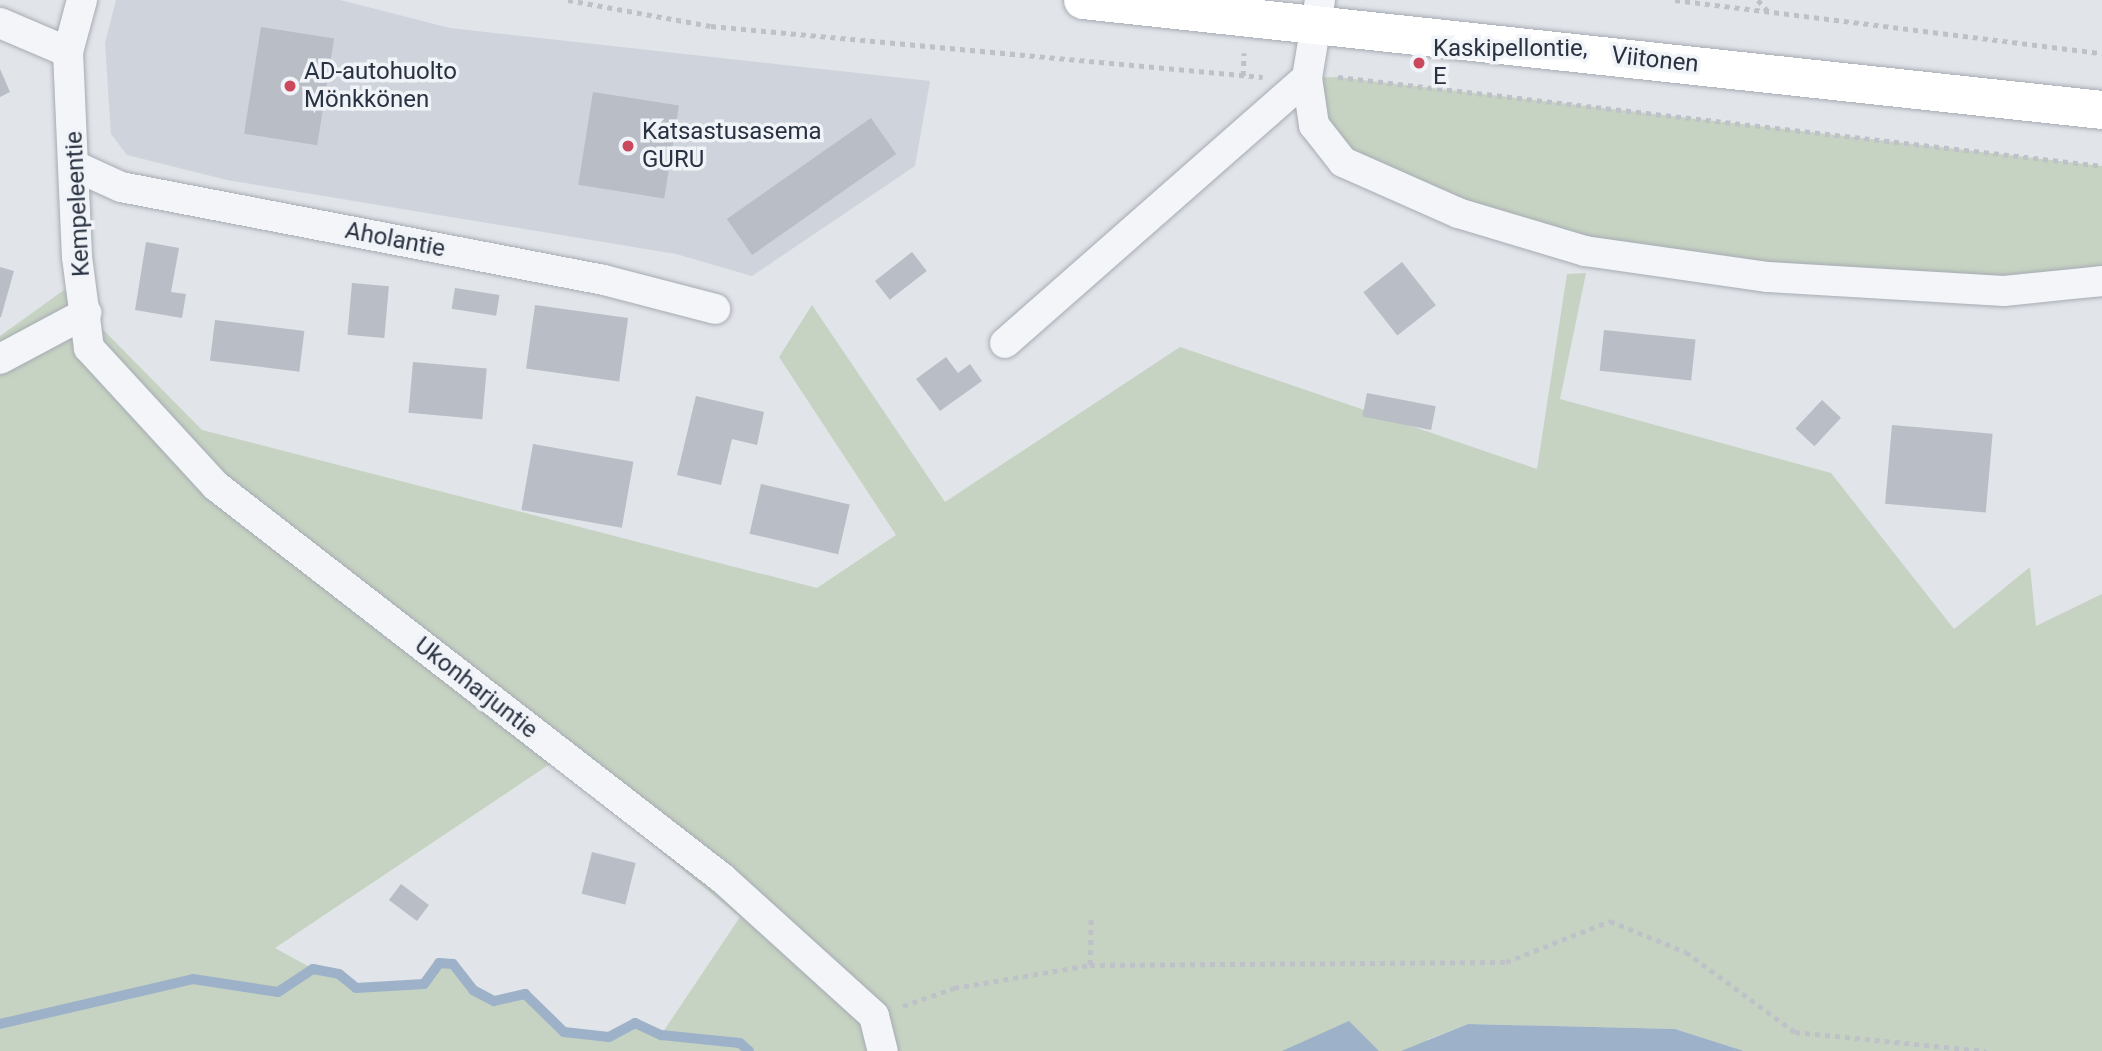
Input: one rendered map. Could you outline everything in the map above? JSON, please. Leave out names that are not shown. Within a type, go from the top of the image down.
[{"type":"main road","name":"Viitonen","points":[[1083,0],[1319,11],[2102,110]]},
{"type":"street","name":"Kempeleentie","points":[[0,359],[86,313],[77,257],[77,167],[68,52],[82,0]]},
{"type":"street","points":[[1319,11],[1307,78],[1314,125],[1343,162],[1458,213],[1585,251],[1768,277],[2004,291],[2102,281]]},
{"type":"street","points":[[0,23],[68,52]]},
{"type":"street","points":[[1005,344],[1307,78]]},
{"type":"street","name":"Aholantie","points":[[77,167],[121,187],[604,280],[715,309]]},
{"type":"street","name":"Ukonharjuntie","points":[[86,313],[89,348],[216,486],[722,878],[874,1016]]},
{"type":"street","points":[[874,1016],[883,1051]]},
{"type":"path","points":[[1675,0],[2102,53]]},
{"type":"path","points":[[1758,0],[1768,11]]},
{"type":"path","points":[[1090,965],[1091,917]]},
{"type":"path","points":[[874,1016],[954,988],[1090,965],[1506,962],[1610,921],[1686,952],[1795,1032],[1986,1051]]},
{"type":"shaded area","points":[[116,0],[340,0],[450,28],[930,81],[915,166],[752,276],[676,254],[227,180],[127,155],[111,134],[105,43]]},
{"type":"green space","points":[[1337,77],[2102,166],[2102,281],[1652,264],[1343,162],[1307,78]]},
{"type":"green space","points":[[1586,273],[1560,399],[1831,473],[1954,629],[2030,567],[2036,626],[2102,594],[2102,1051],[1744,1051],[1675,1029],[1468,1024],[1427,1040],[1435,1051],[0,1051],[0,336],[64,290],[202,430],[817,588],[896,535],[779,357],[812,305],[945,502],[1180,347],[1537,469],[1567,274]],"holes":[[[553,762],[740,917],[661,1035],[635,1023],[609,1037],[564,1032],[525,994],[494,1001],[473,990],[453,964],[439,963],[424,984],[356,988],[339,974],[313,969],[275,948]]]},
{"type":"water","points":[[1349,1021],[1379,1051],[1282,1051]]},
{"type":"water","points":[[1468,1024],[1675,1029],[1744,1051],[1401,1051]]},
{"type":"building","name":"AD-autohuolto Mönkkönen","points":[[261,27],[334,39],[317,145],[244,134]]},
{"type":"building","points":[[0,69],[10,92],[0,97]]},
{"type":"building","name":"Katsastusasema GURU","points":[[593,92],[679,106],[664,198],[578,185]]},
{"type":"building","points":[[871,118],[896,154],[752,255],[727,219]]},
{"type":"building","points":[[146,242],[179,248],[171,292],[186,294],[182,318],[135,310]]},
{"type":"building","points":[[912,252],[927,271],[890,300],[875,281]]},
{"type":"building","points":[[1402,262],[1436,305],[1397,336],[1363,292]]},
{"type":"building","points":[[0,267],[14,271],[1,317],[0,317]]},
{"type":"building","points":[[352,283],[389,286],[384,338],[347,335]]},
{"type":"building","points":[[455,288],[499,295],[496,316],[452,309]]},
{"type":"building","points":[[535,305],[628,318],[619,381],[526,368]]},
{"type":"building","points":[[215,320],[304,331],[299,372],[210,361]]},
{"type":"building","points":[[1604,330],[1695,340],[1691,380],[1600,371]]},
{"type":"building","points":[[946,357],[958,373],[970,364],[982,381],[940,411],[916,379]]},
{"type":"building","points":[[413,362],[487,368],[482,419],[409,413]]},
{"type":"building","points":[[1367,393],[1436,406],[1431,430],[1362,417]]},
{"type":"building","points":[[696,396],[764,412],[757,445],[732,439],[721,485],[677,475]]},
{"type":"building","points":[[1822,400],[1841,418],[1814,446],[1795,429]]},
{"type":"building","points":[[1892,425],[1993,434],[1986,513],[1885,504]]},
{"type":"building","points":[[533,444],[633,462],[622,528],[521,510]]},
{"type":"building","points":[[761,484],[850,504],[838,554],[750,534]]},
{"type":"building","points":[[592,852],[636,863],[625,905],[582,894]]},
{"type":"building","points":[[401,884],[429,905],[417,921],[389,900]]},
{"type":"waterway","points":[[0,1024],[193,979],[278,992],[313,969],[339,974],[356,988],[424,984],[439,963],[453,964],[473,990],[494,1001],[525,994],[564,1032],[609,1037],[635,1023],[661,1035],[740,1043],[749,1051]]},
{"type":"place","name":"Kaskipellontie, E","points":[[1419,63]]},
{"type":"place","name":"AD-autohuolto Mönkkönen","points":[[290,86]]},
{"type":"place","name":"Katsastusasema GURU","points":[[628,146]]}]
